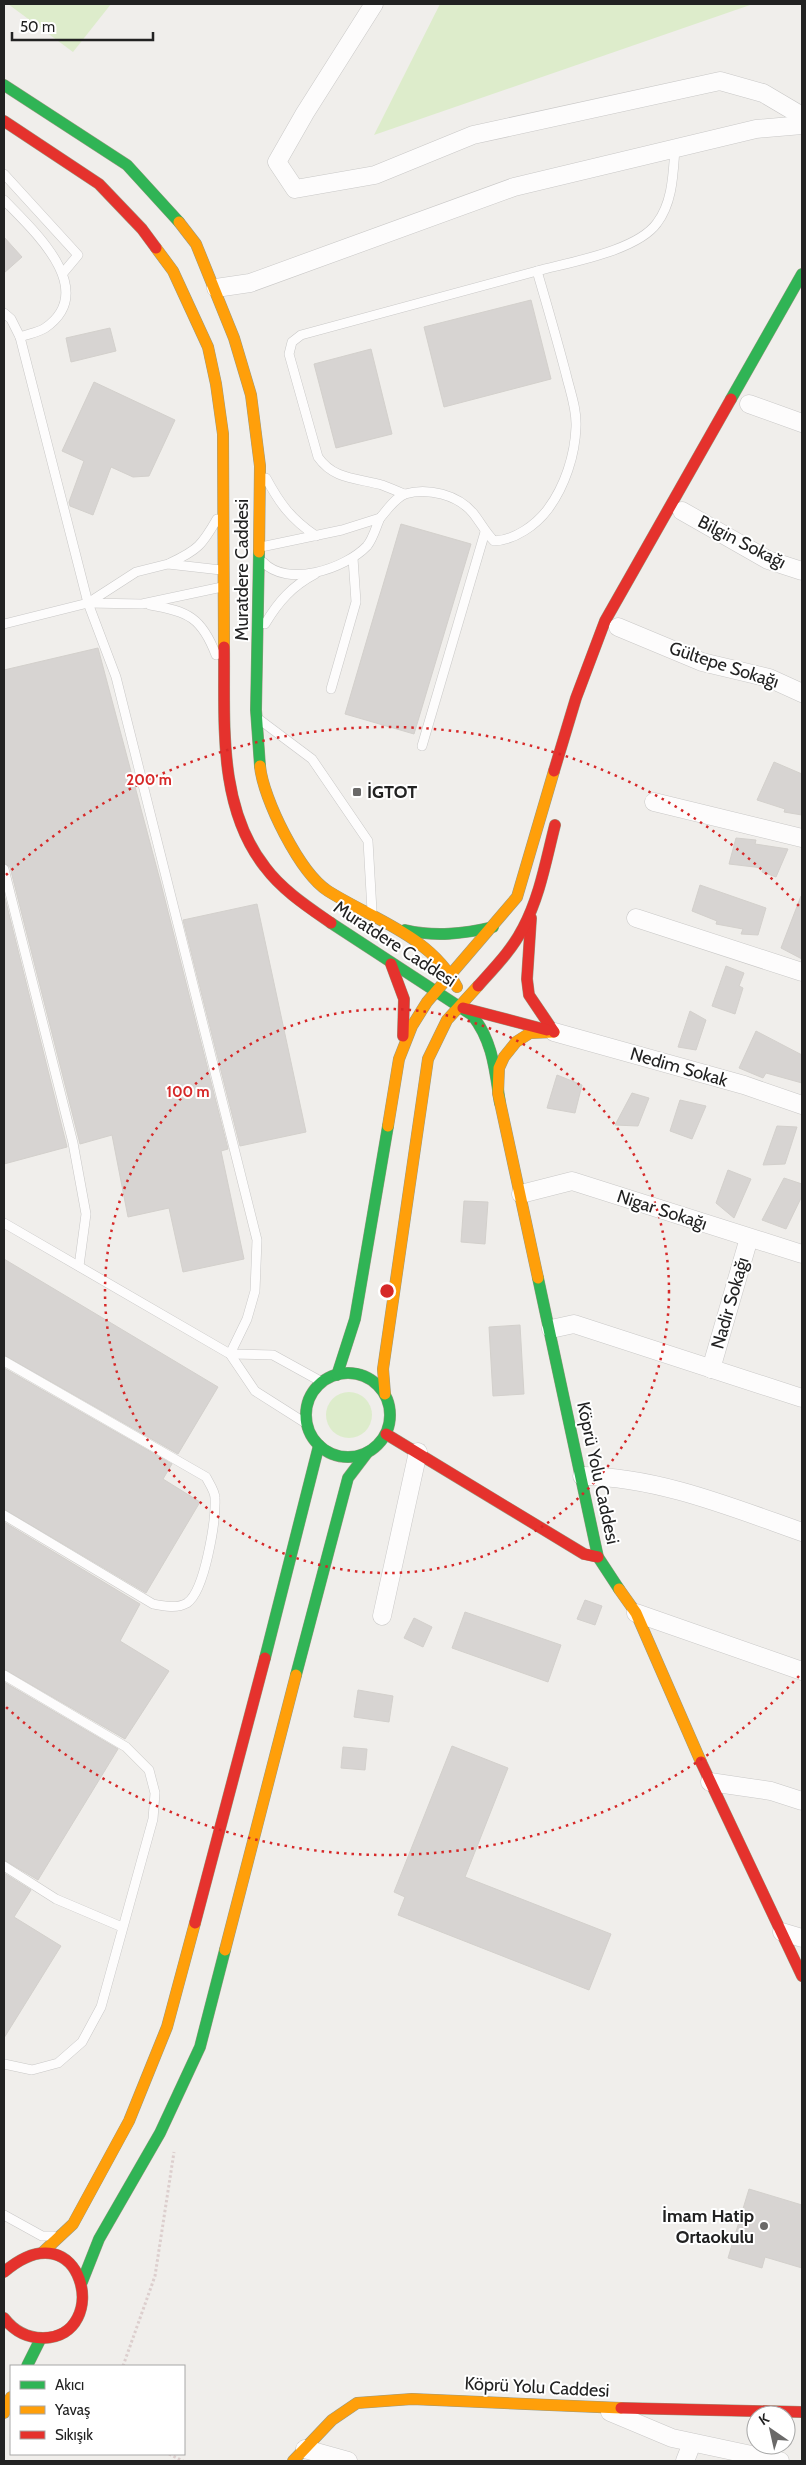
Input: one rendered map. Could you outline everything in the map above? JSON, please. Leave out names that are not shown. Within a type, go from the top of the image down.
[{"type":"main road","name":"Muratdere Caddesi","points":[[4,85],[127,165],[170,209],[196,244],[216,288],[234,338],[251,395],[260,466],[256,550],[259,632],[257,718],[261,774],[274,814],[287,839],[310,872],[326,890],[372,917],[399,928],[420,942],[450,973],[458,990],[460,1007]]},
{"type":"main road","name":"Muratdere Caddesi","points":[[4,121],[99,184],[142,228],[173,271],[208,347],[216,384],[223,434],[224,736],[233,804],[249,844],[265,868],[300,902],[391,964],[460,1007]]},
{"type":"main road","points":[[399,1060],[412,1026],[435,991],[518,897],[550,779],[576,698],[605,622],[802,274]]},
{"type":"main road","points":[[224,508],[234,522]]},
{"type":"main road","points":[[224,570],[237,593]]},
{"type":"main road","points":[[246,609],[259,632]]},
{"type":"main road","points":[[384,1394],[383,1369],[428,1059],[447,1020],[460,1007],[523,929],[539,889],[557,815]]},
{"type":"main road","points":[[532,908],[527,979],[529,995],[554,1032]]},
{"type":"main road","points":[[399,928],[424,936],[444,936],[493,927]]},
{"type":"main road","points":[[337,1375],[355,1319],[399,1060],[406,1007],[402,986],[391,964]]},
{"type":"main road","points":[[460,1007],[554,1032]]},
{"type":"main road","points":[[460,1007],[472,1015],[484,1031],[491,1051],[500,1103]]},
{"type":"main road","name":"Köprü Yolu Caddesi","points":[[554,1032],[530,1033],[516,1042],[504,1057],[499,1068],[500,1103],[582,1476],[598,1558],[636,1613],[710,1782],[802,1976]]},
{"type":"main road","points":[[82,2282],[99,2239],[160,2133],[200,2047],[343,1494],[348,1478],[367,1453],[378,1445],[386,1434],[390,1420],[389,1407],[384,1394],[376,1383],[364,1376],[351,1373],[337,1375],[322,1382],[308,1403],[309,1430],[319,1445],[339,1456],[353,1457],[367,1453]]},
{"type":"main road","points":[[386,1434],[584,1554],[598,1558]]},
{"type":"main road","points":[[43,2252],[67,2230],[129,2121],[167,2028],[312,1479],[319,1445]]},
{"type":"main road","points":[[4,2320],[21,2334],[41,2338],[61,2334],[73,2324],[81,2312],[84,2297],[82,2282],[75,2269],[64,2259],[51,2253],[43,2252],[22,2256],[5,2268]]},
{"type":"main road","points":[[28,2365],[41,2338]]},
{"type":"main road","points":[[4,2413],[10,2399]]},
{"type":"main road","name":"Köprü Yolu Caddesi","points":[[299,2455],[332,2420],[357,2403],[412,2399],[684,2411],[802,2412]]},
{"type":"street","points":[[374,4],[305,113],[277,162],[295,189],[375,175],[473,135],[720,82],[763,93],[802,116]]},
{"type":"street","points":[[216,288],[250,283],[514,187],[756,129],[802,125]]},
{"type":"street","points":[[749,403],[802,423]]},
{"type":"street","name":"Bilgin Sokağı","points":[[682,511],[768,560],[802,571]]},
{"type":"street","name":"Gültepe Sokağı","points":[[618,627],[702,662],[769,678],[802,693]]},
{"type":"street","points":[[654,802],[802,838]]},
{"type":"street","points":[[636,918],[802,972]]},
{"type":"street","name":"Nedim Sokak","points":[[554,1032],[744,1085],[802,1105]]},
{"type":"street","name":"Nigar Sokağı","points":[[521,1194],[572,1181],[802,1254]]},
{"type":"street","name":"Nadir Sokağı","points":[[711,1369],[749,1238]]},
{"type":"street","points":[[550,1329],[574,1324],[802,1398]]},
{"type":"street","points":[[382,1616],[418,1452]]},
{"type":"street","points":[[582,1476],[611,1476],[682,1491],[802,1532]]},
{"type":"street","points":[[636,1613],[802,1672]]},
{"type":"street","points":[[710,1782],[771,1791],[802,1801]]},
{"type":"street","points":[[782,1932],[802,1938]]},
{"type":"street","points":[[601,2408],[672,2438],[780,2461]]},
{"type":"street","points":[[685,2461],[692,2443]]},
{"type":"street","points":[[299,2455],[348,2461]]},
{"type":"lane","points":[[537,271],[573,402],[576,426],[573,451],[557,496],[542,517],[505,541],[494,541],[485,532],[472,513],[456,500],[441,494],[421,492],[404,494],[382,485],[341,477],[324,466],[318,457],[289,354],[292,342],[301,335],[537,271],[613,251],[638,239],[657,223],[669,198],[675,149]]},
{"type":"lane","points":[[4,174],[78,255],[64,273]]},
{"type":"lane","points":[[4,200],[52,255],[64,273],[66,288],[65,305],[56,318],[44,329],[20,337]]},
{"type":"lane","points":[[4,313],[11,319],[20,337],[88,603],[116,677],[258,1240],[255,1291],[247,1319],[230,1354]]},
{"type":"lane","points":[[260,466],[286,510],[296,522],[316,536]]},
{"type":"lane","points":[[380,518],[256,550],[268,568],[281,574],[319,572],[337,568],[353,558],[368,545],[380,518],[392,503],[404,494]]},
{"type":"lane","points":[[88,603],[136,572],[168,564],[191,553],[202,544],[224,508]]},
{"type":"lane","points":[[422,746],[485,532]]},
{"type":"lane","points":[[330,690],[356,602],[353,558]]},
{"type":"lane","points":[[168,564],[224,570]]},
{"type":"lane","points":[[259,632],[287,593],[301,581],[319,572]]},
{"type":"lane","points":[[142,604],[224,586]]},
{"type":"lane","points":[[4,624],[88,603],[142,604],[174,609],[188,615],[201,625],[209,638],[224,678]]},
{"type":"lane","points":[[257,718],[312,759],[368,842],[372,917]]},
{"type":"lane","points":[[4,869],[74,1143],[86,1214],[79,1266]]},
{"type":"lane","points":[[4,1223],[230,1354],[255,1391],[308,1424]]},
{"type":"lane","points":[[230,1354],[273,1355],[322,1382]]},
{"type":"lane","points":[[4,1361],[206,1476],[215,1496],[206,1565],[197,1591],[186,1604],[171,1607],[153,1604],[4,1515]]},
{"type":"lane","points":[[4,1675],[126,1747],[150,1770],[155,1794],[153,1819],[101,2007],[82,2042],[58,2063],[32,2070],[4,2064]]},
{"type":"lane","points":[[4,1866],[56,1899],[122,1927]]},
{"type":"lane","points":[[4,2215],[42,2236],[55,2236],[67,2230]]},
{"type":"path","points":[[123,2365],[155,2276],[175,2154],[160,2133]]},
{"type":"path","points":[[171,2455],[183,2461]]},
{"type":"green space","points":[[8,4],[111,4],[73,52]]},
{"type":"green space","points":[[440,4],[753,4],[374,135]]},
{"type":"green space","points":[[349,1392],[362,1396],[368,1402],[372,1415],[368,1428],[362,1434],[349,1438],[336,1434],[330,1428],[326,1415],[330,1402],[336,1396]]},
{"type":"building","points":[[4,237],[22,257],[4,273]]},
{"type":"building","points":[[531,300],[551,379],[444,407],[424,327]]},
{"type":"building","points":[[110,328],[116,351],[71,362],[66,338]]},
{"type":"building","points":[[371,349],[392,434],[336,448],[314,364]]},
{"type":"building","points":[[94,382],[175,420],[149,476],[133,477],[111,467],[93,515],[70,506],[69,502],[84,461],[62,451]]},
{"type":"building","points":[[401,524],[471,544],[414,734],[345,714]]},
{"type":"building","points":[[98,648],[161,884],[228,1149],[221,1151],[244,1259],[183,1272],[169,1208],[128,1217],[112,1135],[80,1144],[10,867],[4,863],[4,670]]},
{"type":"building","points":[[774,762],[802,774],[802,815],[784,812],[785,809],[757,800]]},
{"type":"building","points":[[736,838],[756,840],[755,844],[788,849],[776,877],[762,872],[763,868],[729,864]]},
{"type":"building","points":[[700,885],[766,908],[758,935],[741,934],[743,929],[716,924],[717,921],[692,911]]},
{"type":"building","points":[[4,894],[67,1147],[4,1164]]},
{"type":"building","points":[[802,896],[802,959],[781,948]]},
{"type":"building","points":[[257,904],[306,1132],[240,1146],[183,920]]},
{"type":"building","points":[[726,966],[744,973],[739,986],[743,988],[735,1014],[712,1006]]},
{"type":"building","points":[[690,1011],[706,1020],[696,1050],[678,1047]]},
{"type":"building","points":[[756,1031],[802,1055],[802,1083],[766,1073],[763,1078],[739,1068]]},
{"type":"building","points":[[557,1075],[582,1085],[575,1113],[547,1108]]},
{"type":"building","points":[[632,1093],[649,1098],[638,1126],[615,1125]]},
{"type":"building","points":[[680,1100],[706,1106],[692,1139],[670,1131]]},
{"type":"building","points":[[777,1126],[797,1127],[785,1164],[763,1165]]},
{"type":"building","points":[[728,1170],[751,1179],[734,1218],[716,1203]]},
{"type":"building","points":[[784,1178],[802,1184],[802,1196],[786,1229],[762,1220]]},
{"type":"building","points":[[464,1201],[488,1202],[485,1244],[461,1242]]},
{"type":"building","points":[[4,1259],[218,1387],[178,1454],[4,1355]]},
{"type":"building","points":[[520,1325],[524,1394],[493,1396],[489,1327]]},
{"type":"building","points":[[4,1368],[172,1464],[163,1479],[200,1502],[146,1593],[4,1509]]},
{"type":"building","points":[[4,1522],[140,1604],[120,1641],[169,1671],[125,1739],[4,1669]]},
{"type":"building","points":[[585,1600],[602,1606],[595,1625],[577,1619]]},
{"type":"building","points":[[465,1612],[561,1645],[548,1682],[452,1648]]},
{"type":"building","points":[[414,1618],[432,1627],[423,1647],[404,1638]]},
{"type":"building","points":[[4,1682],[118,1749],[38,1880],[4,1860]]},
{"type":"building","points":[[358,1690],[393,1696],[389,1722],[354,1717]]},
{"type":"building","points":[[452,1746],[508,1768],[465,1877],[611,1934],[589,1990],[398,1915],[405,1897],[394,1892]]},
{"type":"building","points":[[343,1747],[367,1749],[365,1770],[341,1768]]},
{"type":"building","points":[[4,1873],[31,1890],[14,1917],[61,1946],[4,2038]]},
{"type":"building","points":[[749,2189],[802,2205],[802,2268],[765,2257],[762,2268],[728,2258]]},
{"type":"traffic: fast","points":[[4,85],[127,165],[179,222]]},
{"type":"traffic: fast","points":[[731,399],[802,274]]},
{"type":"traffic: fast","points":[[259,552],[256,710],[260,766]]},
{"type":"traffic: fast","points":[[331,923],[472,1015],[485,1035],[489,1046],[500,1103]]},
{"type":"traffic: fast","points":[[405,930],[449,934],[493,927]]},
{"type":"traffic: fast","points":[[337,1375],[355,1319],[388,1126]]},
{"type":"traffic: fast","points":[[538,1278],[598,1557],[619,1589]]},
{"type":"traffic: fast","points":[[348,1373],[371,1380],[383,1392],[390,1415],[383,1438],[371,1450],[348,1457],[325,1450],[313,1438],[306,1415],[313,1392],[325,1380],[348,1373]]},
{"type":"traffic: fast","points":[[265,1658],[319,1445]]},
{"type":"traffic: fast","points":[[296,1675],[348,1478],[367,1453]]},
{"type":"traffic: fast","points":[[82,2282],[99,2239],[160,2133],[200,2047],[225,1950]]},
{"type":"traffic: fast","points":[[28,2365],[41,2338]]},
{"type":"traffic: slow","points":[[179,222],[196,244],[234,338],[251,395],[260,466],[259,552]]},
{"type":"traffic: slow","points":[[156,248],[173,271],[208,347],[216,384],[223,434],[224,647]]},
{"type":"traffic: slow","points":[[260,766],[275,815],[295,852],[317,882],[328,891],[417,942],[446,969],[457,987]]},
{"type":"traffic: slow","points":[[388,1126],[399,1059],[412,1026],[427,1002],[517,897],[554,771]]},
{"type":"traffic: slow","points":[[385,1394],[383,1369],[428,1059],[447,1020],[478,986]]},
{"type":"traffic: slow","points":[[538,1278],[498,1093],[499,1068],[504,1057],[516,1042],[530,1033],[554,1032]]},
{"type":"traffic: slow","points":[[619,1589],[636,1613],[701,1762]]},
{"type":"traffic: slow","points":[[225,1950],[296,1675]]},
{"type":"traffic: slow","points":[[43,2252],[73,2224],[129,2121],[167,2027],[195,1923]]},
{"type":"traffic: slow","points":[[4,2413],[10,2399]]},
{"type":"traffic: slow","points":[[293,2461],[332,2420],[357,2403],[412,2399],[621,2408]]},
{"type":"traffic: jam","points":[[4,121],[99,184],[142,229],[156,248]]},
{"type":"traffic: jam","points":[[554,771],[576,698],[605,621],[731,399]]},
{"type":"traffic: jam","points":[[224,647],[227,762],[231,790],[238,817],[249,843],[265,867],[279,883],[296,898],[331,923]]},
{"type":"traffic: jam","points":[[478,986],[514,944],[529,916],[542,878],[555,825]]},
{"type":"traffic: jam","points":[[531,918],[527,979],[529,995],[554,1032]]},
{"type":"traffic: jam","points":[[391,964],[404,999],[403,1036]]},
{"type":"traffic: jam","points":[[463,1008],[547,1030]]},
{"type":"traffic: jam","points":[[386,1434],[584,1554],[598,1557]]},
{"type":"traffic: jam","points":[[195,1923],[265,1658]]},
{"type":"traffic: jam","points":[[701,1762],[802,1976]]},
{"type":"traffic: jam","points":[[4,2272],[31,2256],[53,2254],[70,2263],[79,2280],[82,2299],[78,2318],[65,2332],[43,2338],[21,2333],[4,2318]]},
{"type":"traffic: jam","points":[[621,2408],[802,2412]]},
{"type":"place","name":"İGTOT","points":[[357,792]]},
{"type":"place","name":"İmam Hatip Ortaokulu","points":[[764,2226]]}]
